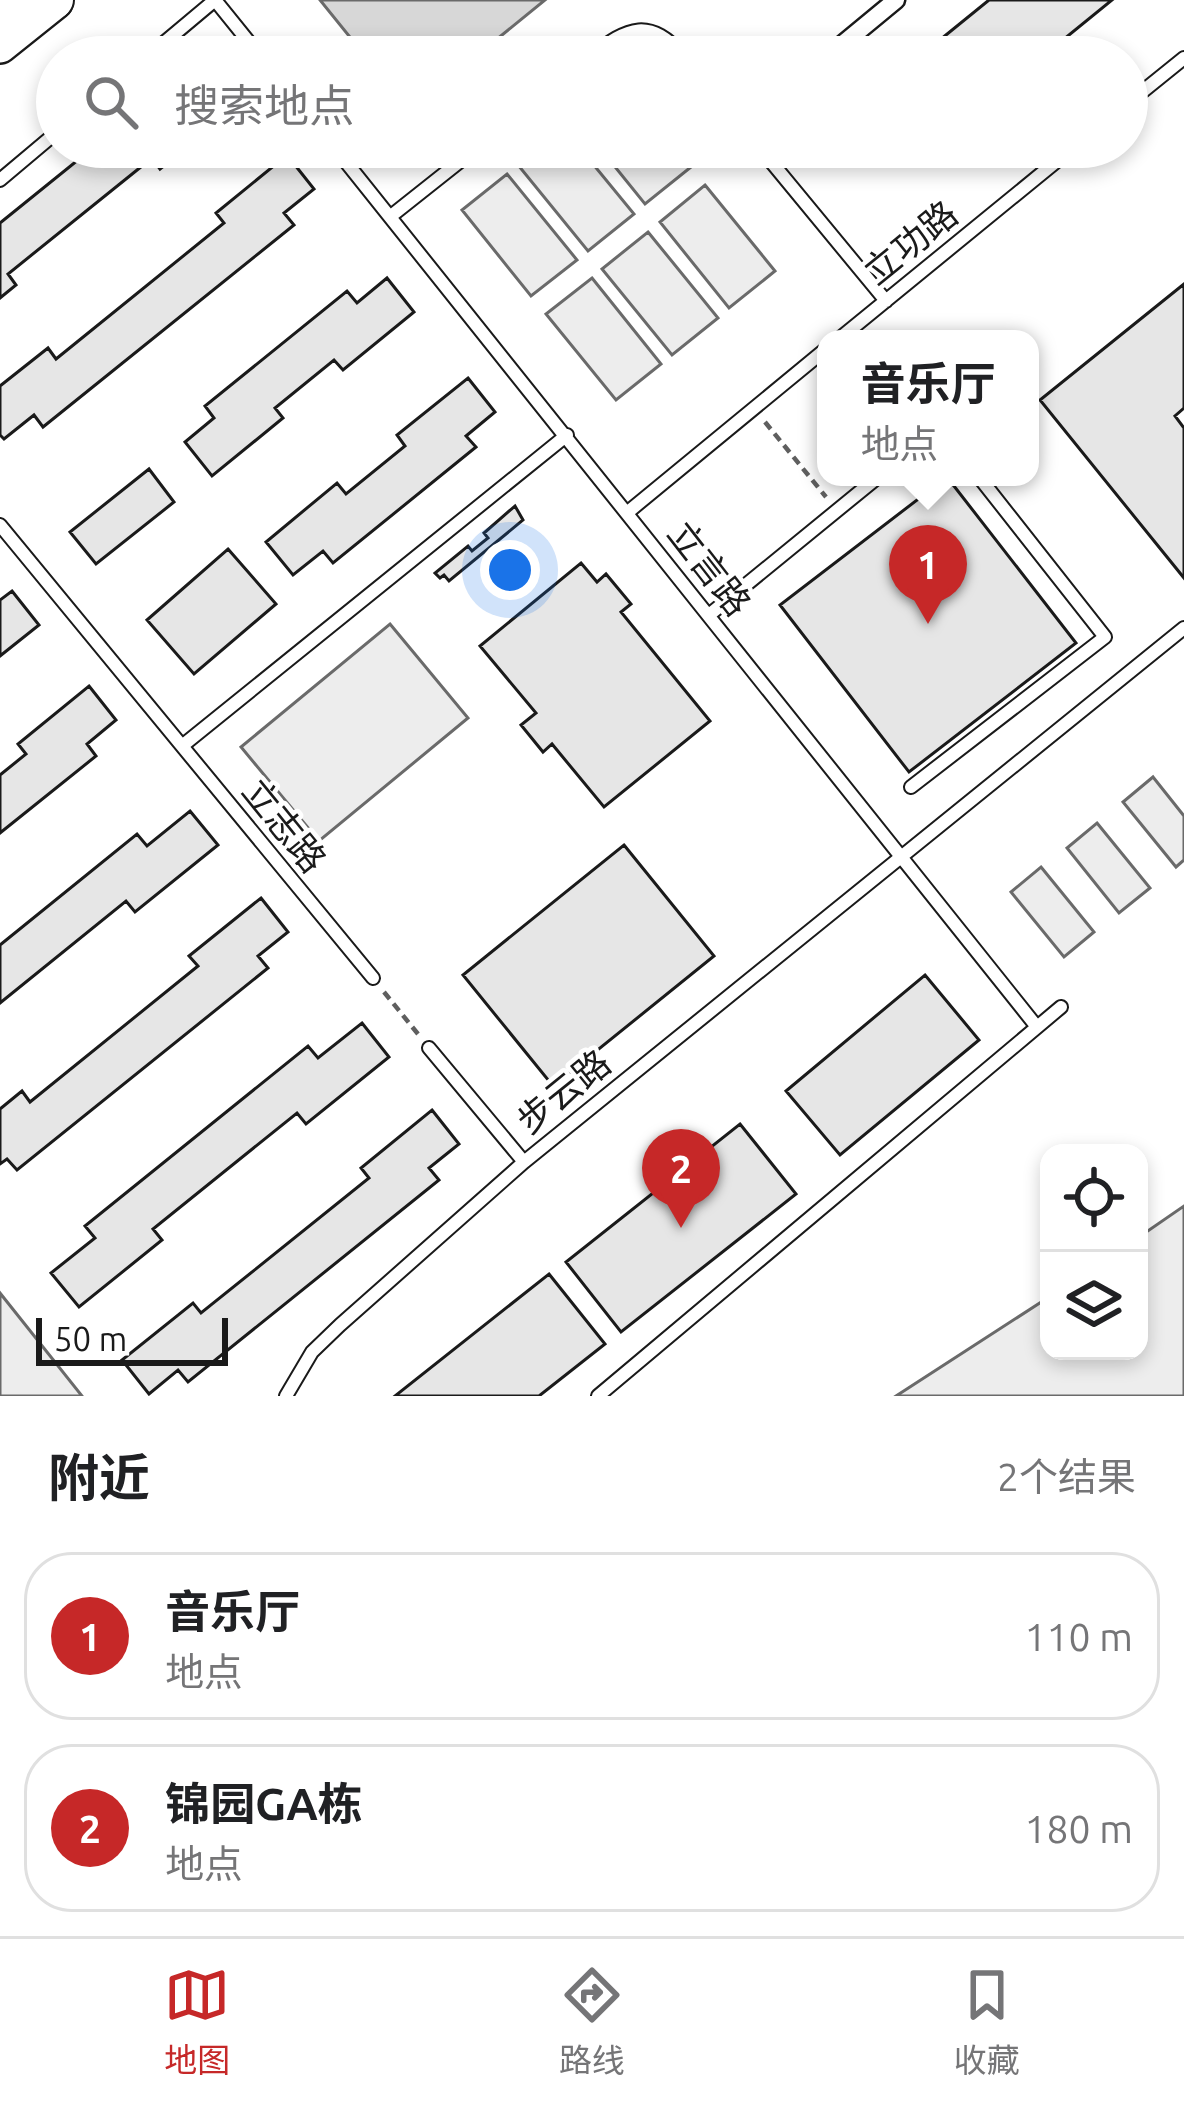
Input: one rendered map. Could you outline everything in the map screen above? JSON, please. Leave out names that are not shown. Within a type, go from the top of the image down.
[{"type":"main road","points":[[0,16],[56,0]]},
{"type":"main road","points":[[0,46],[56,0]]},
{"type":"street","points":[[852,36],[896,0]]},
{"type":"lane","points":[[172,36],[215,0],[245,36]]},
{"type":"lane","points":[[619,36],[633,30],[654,30],[661,36]]},
{"type":"lane","points":[[1148,87],[1184,58]]},
{"type":"lane","points":[[0,180],[36,150]]},
{"type":"lane","name":"立言路","points":[[351,168],[1037,1027]]},
{"type":"lane","points":[[391,217],[452,168]]},
{"type":"lane","points":[[776,168],[886,301]]},
{"type":"lane","name":"立功路","points":[[850,330],[1049,168]]},
{"type":"lane","points":[[628,512],[817,357]]},
{"type":"lane","points":[[182,746],[567,434]]},
{"type":"lane","points":[[709,615],[867,486]]},
{"type":"lane","points":[[911,787],[1105,637],[986,486]]},
{"type":"lane","name":"立志路","points":[[0,525],[373,978]]},
{"type":"lane","name":"步云路","points":[[286,1396],[312,1352],[524,1162],[900,854],[1181,636]]},
{"type":"lane","points":[[598,1396],[1061,1007]]},
{"type":"lane","points":[[429,1048],[524,1162]]},
{"type":"path","points":[[754,408],[817,485]]},
{"type":"path","points":[[817,486],[837,510]]},
{"type":"path","points":[[373,978],[429,1048]]},
{"type":"shaded area","points":[[320,0],[545,0],[501,36],[349,36]]},
{"type":"shaded area","points":[[520,168],[596,168],[634,214],[588,251]]},
{"type":"shaded area","points":[[616,168],[690,168],[645,204]]},
{"type":"shaded area","points":[[507,174],[577,260],[531,296],[462,210]]},
{"type":"shaded area","points":[[705,185],[775,271],[729,308],[660,222]]},
{"type":"shaded area","points":[[648,232],[718,318],[672,355],[602,269]]},
{"type":"shaded area","points":[[592,278],[661,364],[616,400],[546,314]]},
{"type":"shaded area","points":[[390,624],[468,718],[319,841],[241,747]]},
{"type":"shaded area","points":[[1153,777],[1184,816],[1184,860],[1176,867],[1123,802]]},
{"type":"shaded area","points":[[1097,823],[1150,888],[1119,913],[1067,848]]},
{"type":"shaded area","points":[[1041,867],[1094,932],[1064,957],[1011,892]]},
{"type":"shaded area","points":[[1184,1206],[1184,1396],[896,1396],[1040,1303],[1040,1360],[1148,1360],[1148,1231]]},
{"type":"shaded area","points":[[0,1293],[82,1396],[0,1396]]},
{"type":"building","points":[[989,0],[1112,0],[1068,36],[945,36]]},
{"type":"building","points":[[68,168],[140,168],[8,274],[16,285],[0,298],[0,223]]},
{"type":"building","points":[[271,168],[297,168],[314,189],[284,213],[294,225],[43,427],[34,415],[4,439],[0,435],[0,386],[48,348],[56,359],[224,223],[216,213]]},
{"type":"building","points":[[387,278],[414,312],[343,370],[334,360],[275,408],[283,418],[212,476],[185,442],[214,418],[205,406],[347,291],[357,303]]},
{"type":"building","points":[[1184,284],[1184,408],[1175,416],[1184,428],[1184,578],[1040,400]]},
{"type":"building","points":[[468,378],[495,412],[466,436],[476,447],[333,563],[323,551],[293,575],[266,542],[337,483],[346,494],[405,446],[397,435]]},
{"type":"building","points":[[149,469],[174,502],[96,564],[70,532]]},
{"type":"building","points":[[935,486],[954,486],[1076,643],[909,772],[780,605]]},
{"type":"building","points":[[515,506],[523,520],[449,581],[435,573],[468,546],[472,551],[488,538],[484,533]]},
{"type":"building","points":[[228,549],[276,604],[194,674],[147,620]]},
{"type":"building","points":[[581,563],[597,582],[606,574],[631,604],[621,612],[710,721],[604,807],[552,744],[543,752],[521,725],[536,713],[480,646]]},
{"type":"building","points":[[12,591],[39,625],[0,656],[0,600]]},
{"type":"building","points":[[89,686],[116,720],[87,744],[96,756],[0,833],[0,775],[26,754],[18,744]]},
{"type":"building","points":[[190,811],[218,845],[135,912],[126,901],[0,1003],[0,945],[137,834],[147,846]]},
{"type":"building","points":[[624,845],[714,956],[553,1086],[463,975]]},
{"type":"building","points":[[261,898],[288,932],[258,956],[268,968],[17,1170],[7,1159],[0,1164],[0,1109],[22,1091],[30,1102],[198,966],[189,956]]},
{"type":"building","points":[[925,975],[979,1040],[840,1155],[786,1091]]},
{"type":"building","points":[[362,1023],[389,1057],[306,1124],[297,1113],[153,1229],[162,1240],[79,1307],[51,1273],[95,1238],[85,1226],[308,1046],[318,1058]]},
{"type":"building","points":[[432,1110],[459,1144],[429,1168],[439,1180],[188,1382],[178,1370],[149,1394],[122,1360],[193,1303],[201,1313],[369,1178],[361,1168]]},
{"type":"building","points":[[740,1124],[796,1194],[621,1332],[566,1262]]},
{"type":"building","points":[[549,1274],[605,1344],[539,1396],[395,1396]]},
{"type":"place","name":"音乐厅","points":[[928,624]]},
{"type":"place","name":"锦园GA栋","points":[[681,1228]]}]
